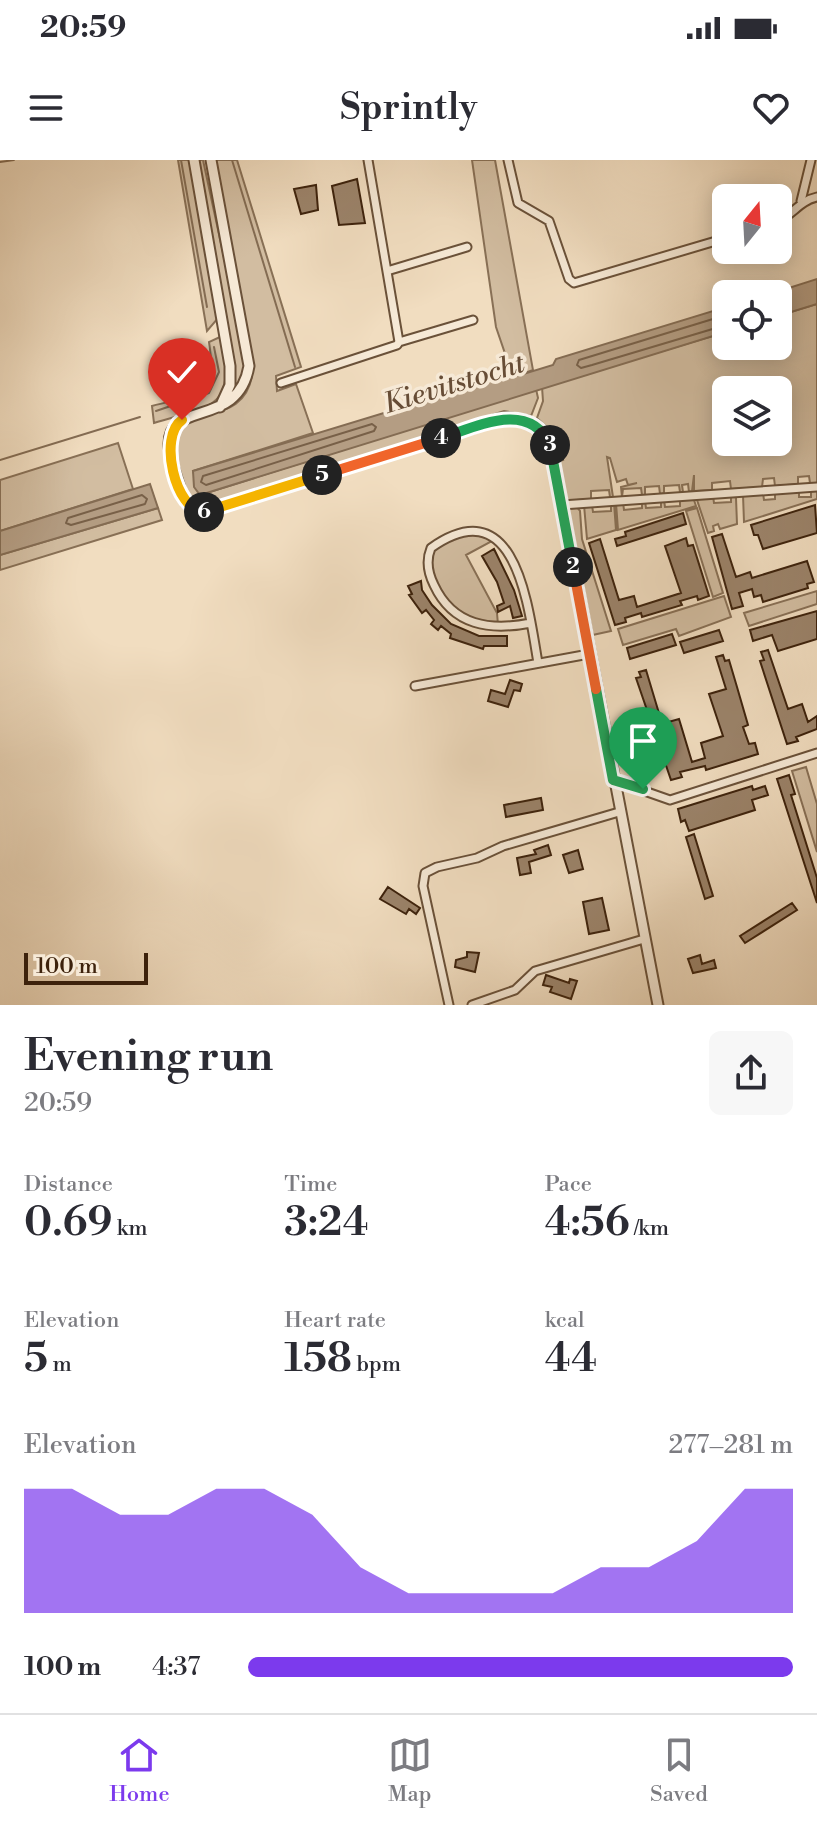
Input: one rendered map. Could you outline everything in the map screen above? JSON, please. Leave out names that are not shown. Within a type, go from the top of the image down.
[{"type":"street","points":[[194,160],[230,366],[230,385],[220,407]]},
{"type":"street","points":[[211,160],[249,366],[239,395],[220,407],[182,420],[170,436],[170,454],[182,496],[191,508],[204,512],[504,418],[521,419],[544,431],[551,447],[658,1005]]},
{"type":"street","points":[[368,160],[399,342]]},
{"type":"street","points":[[508,160],[518,203],[549,221],[569,279],[574,283],[712,242]]},
{"type":"street","points":[[792,213],[801,201],[811,160]]},
{"type":"street","points":[[801,201],[817,197]]},
{"type":"street","points":[[387,271],[467,247]]},
{"type":"street","points":[[281,383],[473,320]]},
{"type":"street","points":[[562,505],[817,487]]},
{"type":"street","points":[[531,623],[493,628],[473,624],[457,616],[441,600],[431,579],[428,566],[431,548],[456,533],[484,531],[491,534],[508,553],[519,576],[531,623],[538,663]]},
{"type":"street","points":[[415,686],[589,654]]},
{"type":"street","points":[[613,780],[670,800],[817,753]]},
{"type":"street","points":[[449,1005],[423,886],[425,873],[619,812]]},
{"type":"street","points":[[472,1005],[515,990],[535,971],[644,939]]},
{"type":"shaded area","points":[[178,160],[191,160],[219,317],[207,331]]},
{"type":"shaded area","points":[[196,160],[203,160],[240,332],[246,375],[235,388]]},
{"type":"shaded area","points":[[215,160],[237,160],[301,367],[276,376],[277,391],[296,384],[313,433],[193,471],[200,495],[536,389],[538,398],[531,416],[504,411],[208,507],[194,501],[185,489],[177,456],[178,436],[187,424],[231,407],[244,395],[252,376]]},
{"type":"shaded area","points":[[472,160],[495,160],[533,370],[517,376],[512,374],[496,327]]},
{"type":"shaded area","points":[[817,304],[817,483],[810,483],[809,476],[798,477],[798,484],[775,486],[774,478],[763,479],[762,487],[731,489],[730,481],[712,483],[712,490],[694,491],[694,475],[692,491],[689,492],[688,484],[682,485],[683,492],[680,492],[679,485],[664,486],[664,493],[660,494],[659,486],[645,487],[645,495],[642,495],[641,488],[623,489],[622,497],[621,487],[637,483],[628,485],[626,479],[617,482],[610,458],[607,457],[613,497],[610,497],[609,490],[591,491],[591,499],[562,501],[555,462],[563,460],[551,431],[537,418],[543,401],[542,387],[712,336],[712,360],[792,360],[792,312]]},
{"type":"shaded area","points":[[222,336],[225,378],[216,400],[193,412],[154,423],[152,406],[193,395],[207,384],[211,361],[209,342]]},
{"type":"shaded area","points":[[118,443],[133,489],[0,531],[0,480]]},
{"type":"shaded area","points":[[811,489],[817,489],[817,499],[744,522],[743,495],[763,493],[764,500],[775,499],[775,492],[799,490],[799,497],[811,497]]},
{"type":"shaded area","points":[[731,495],[736,498],[737,524],[720,529],[718,524],[713,526],[714,531],[708,533],[696,497],[713,496],[714,503],[731,502]]},
{"type":"shaded area","points":[[693,497],[696,506],[618,530],[616,503],[623,502],[624,510],[642,508],[642,501],[645,501],[646,508],[661,507],[661,500],[664,500],[665,507],[680,506],[680,498]]},
{"type":"shaded area","points":[[611,503],[614,503],[616,530],[587,539],[584,505],[592,505],[593,512],[611,511]]},
{"type":"shaded area","points":[[576,506],[580,511],[582,539],[611,631],[588,636],[563,507]]},
{"type":"shaded area","points":[[158,508],[162,520],[0,570],[0,555]]},
{"type":"shaded area","points":[[697,508],[723,593],[713,597],[686,511]]},
{"type":"shaded area","points":[[475,533],[494,540],[466,555],[497,613],[498,625],[472,620],[454,609],[440,592],[432,571],[433,550],[453,537]]},
{"type":"shaded area","points":[[817,591],[817,604],[749,626],[744,613]]},
{"type":"shaded area","points":[[724,596],[731,617],[679,636],[676,629],[623,645],[618,629]]},
{"type":"shaded area","points":[[806,767],[817,804],[817,852],[792,771]]},
{"type":"water","points":[[817,279],[817,304],[792,312],[792,287]]},
{"type":"water","points":[[712,311],[712,336],[200,495],[194,487],[193,471],[512,374],[517,376],[553,365],[556,359]]},
{"type":"water","points":[[150,484],[158,508],[0,555],[0,531]]},
{"type":"building","points":[[357,179],[365,223],[339,225],[332,186]]},
{"type":"building","points":[[316,185],[318,210],[301,214],[294,189]]},
{"type":"building","points":[[815,505],[817,533],[763,549],[751,525]]},
{"type":"building","points":[[683,513],[686,524],[617,546],[615,539],[626,536],[625,532]]},
{"type":"building","points":[[722,534],[736,577],[750,572],[752,578],[807,561],[814,582],[807,584],[808,588],[763,602],[761,595],[754,597],[752,589],[739,593],[743,606],[732,609],[712,537]]},
{"type":"building","points":[[686,538],[688,546],[693,545],[709,596],[680,601],[682,605],[642,617],[641,613],[615,625],[589,543],[600,539],[619,600],[634,596],[637,607],[681,593],[665,546]]},
{"type":"building","points":[[494,549],[514,590],[522,616],[513,618],[510,606],[498,612],[497,606],[504,603],[497,582],[482,556]]},
{"type":"building","points":[[421,581],[422,590],[432,605],[451,624],[479,636],[507,636],[507,646],[484,646],[483,649],[450,638],[451,634],[441,626],[438,630],[431,624],[434,620],[426,610],[422,613],[409,595],[412,594],[408,586]]},
{"type":"building","points":[[817,611],[817,639],[778,651],[772,635],[753,641],[750,630]]},
{"type":"building","points":[[719,630],[723,641],[684,653],[680,642]]},
{"type":"building","points":[[672,634],[676,645],[630,659],[627,648]]},
{"type":"building","points":[[768,650],[788,709],[802,704],[808,722],[817,716],[817,729],[787,744],[760,661],[764,660],[761,652]]},
{"type":"building","points":[[723,655],[725,661],[729,660],[737,687],[748,725],[743,727],[749,744],[755,743],[758,754],[706,770],[705,766],[680,772],[682,777],[671,780],[636,678],[641,677],[639,672],[646,670],[661,720],[665,723],[679,719],[692,762],[705,758],[701,743],[723,736],[709,694],[726,689],[716,657]]},
{"type":"building","points":[[510,680],[522,684],[520,691],[514,690],[508,707],[488,701],[491,690],[505,694]]},
{"type":"building","points":[[789,775],[795,794],[791,795],[817,878],[817,903],[777,779]]},
{"type":"building","points":[[752,786],[753,790],[765,786],[768,795],[752,800],[755,810],[689,831],[685,820],[681,822],[678,809]]},
{"type":"building","points":[[541,798],[543,810],[506,817],[504,805]]},
{"type":"building","points":[[694,834],[713,896],[705,899],[686,837]]},
{"type":"building","points":[[548,845],[551,855],[529,862],[531,873],[520,875],[517,858],[536,854],[534,850]]},
{"type":"building","points":[[578,850],[583,869],[569,873],[563,855]]},
{"type":"building","points":[[388,887],[420,908],[416,914],[409,909],[406,914],[380,899]]},
{"type":"building","points":[[602,898],[609,930],[589,934],[583,902]]},
{"type":"building","points":[[792,903],[797,910],[745,943],[740,936]]},
{"type":"building","points":[[467,952],[479,953],[475,972],[455,967],[456,960],[467,957]]},
{"type":"building","points":[[700,955],[702,964],[714,960],[716,968],[693,973],[688,959]]},
{"type":"building","points":[[546,975],[569,983],[570,979],[577,981],[571,999],[550,992],[552,987],[543,985]]},
{"type":"waterway","points":[[0,162],[14,160]]},
{"type":"waterway","points":[[181,160],[207,307]]},
{"type":"waterway","points":[[232,160],[295,367]]},
{"type":"waterway","points":[[156,411],[209,393],[219,372],[214,347]]},
{"type":"waterway","points":[[0,460],[140,417]]},
{"type":"route","points":[[182,420],[172,429],[170,454],[184,502],[199,512],[504,418],[531,422],[544,431],[551,447],[613,780],[643,789]]},
{"type":"water label","name":"Kievitstocht","points":[[454,384]]}]
